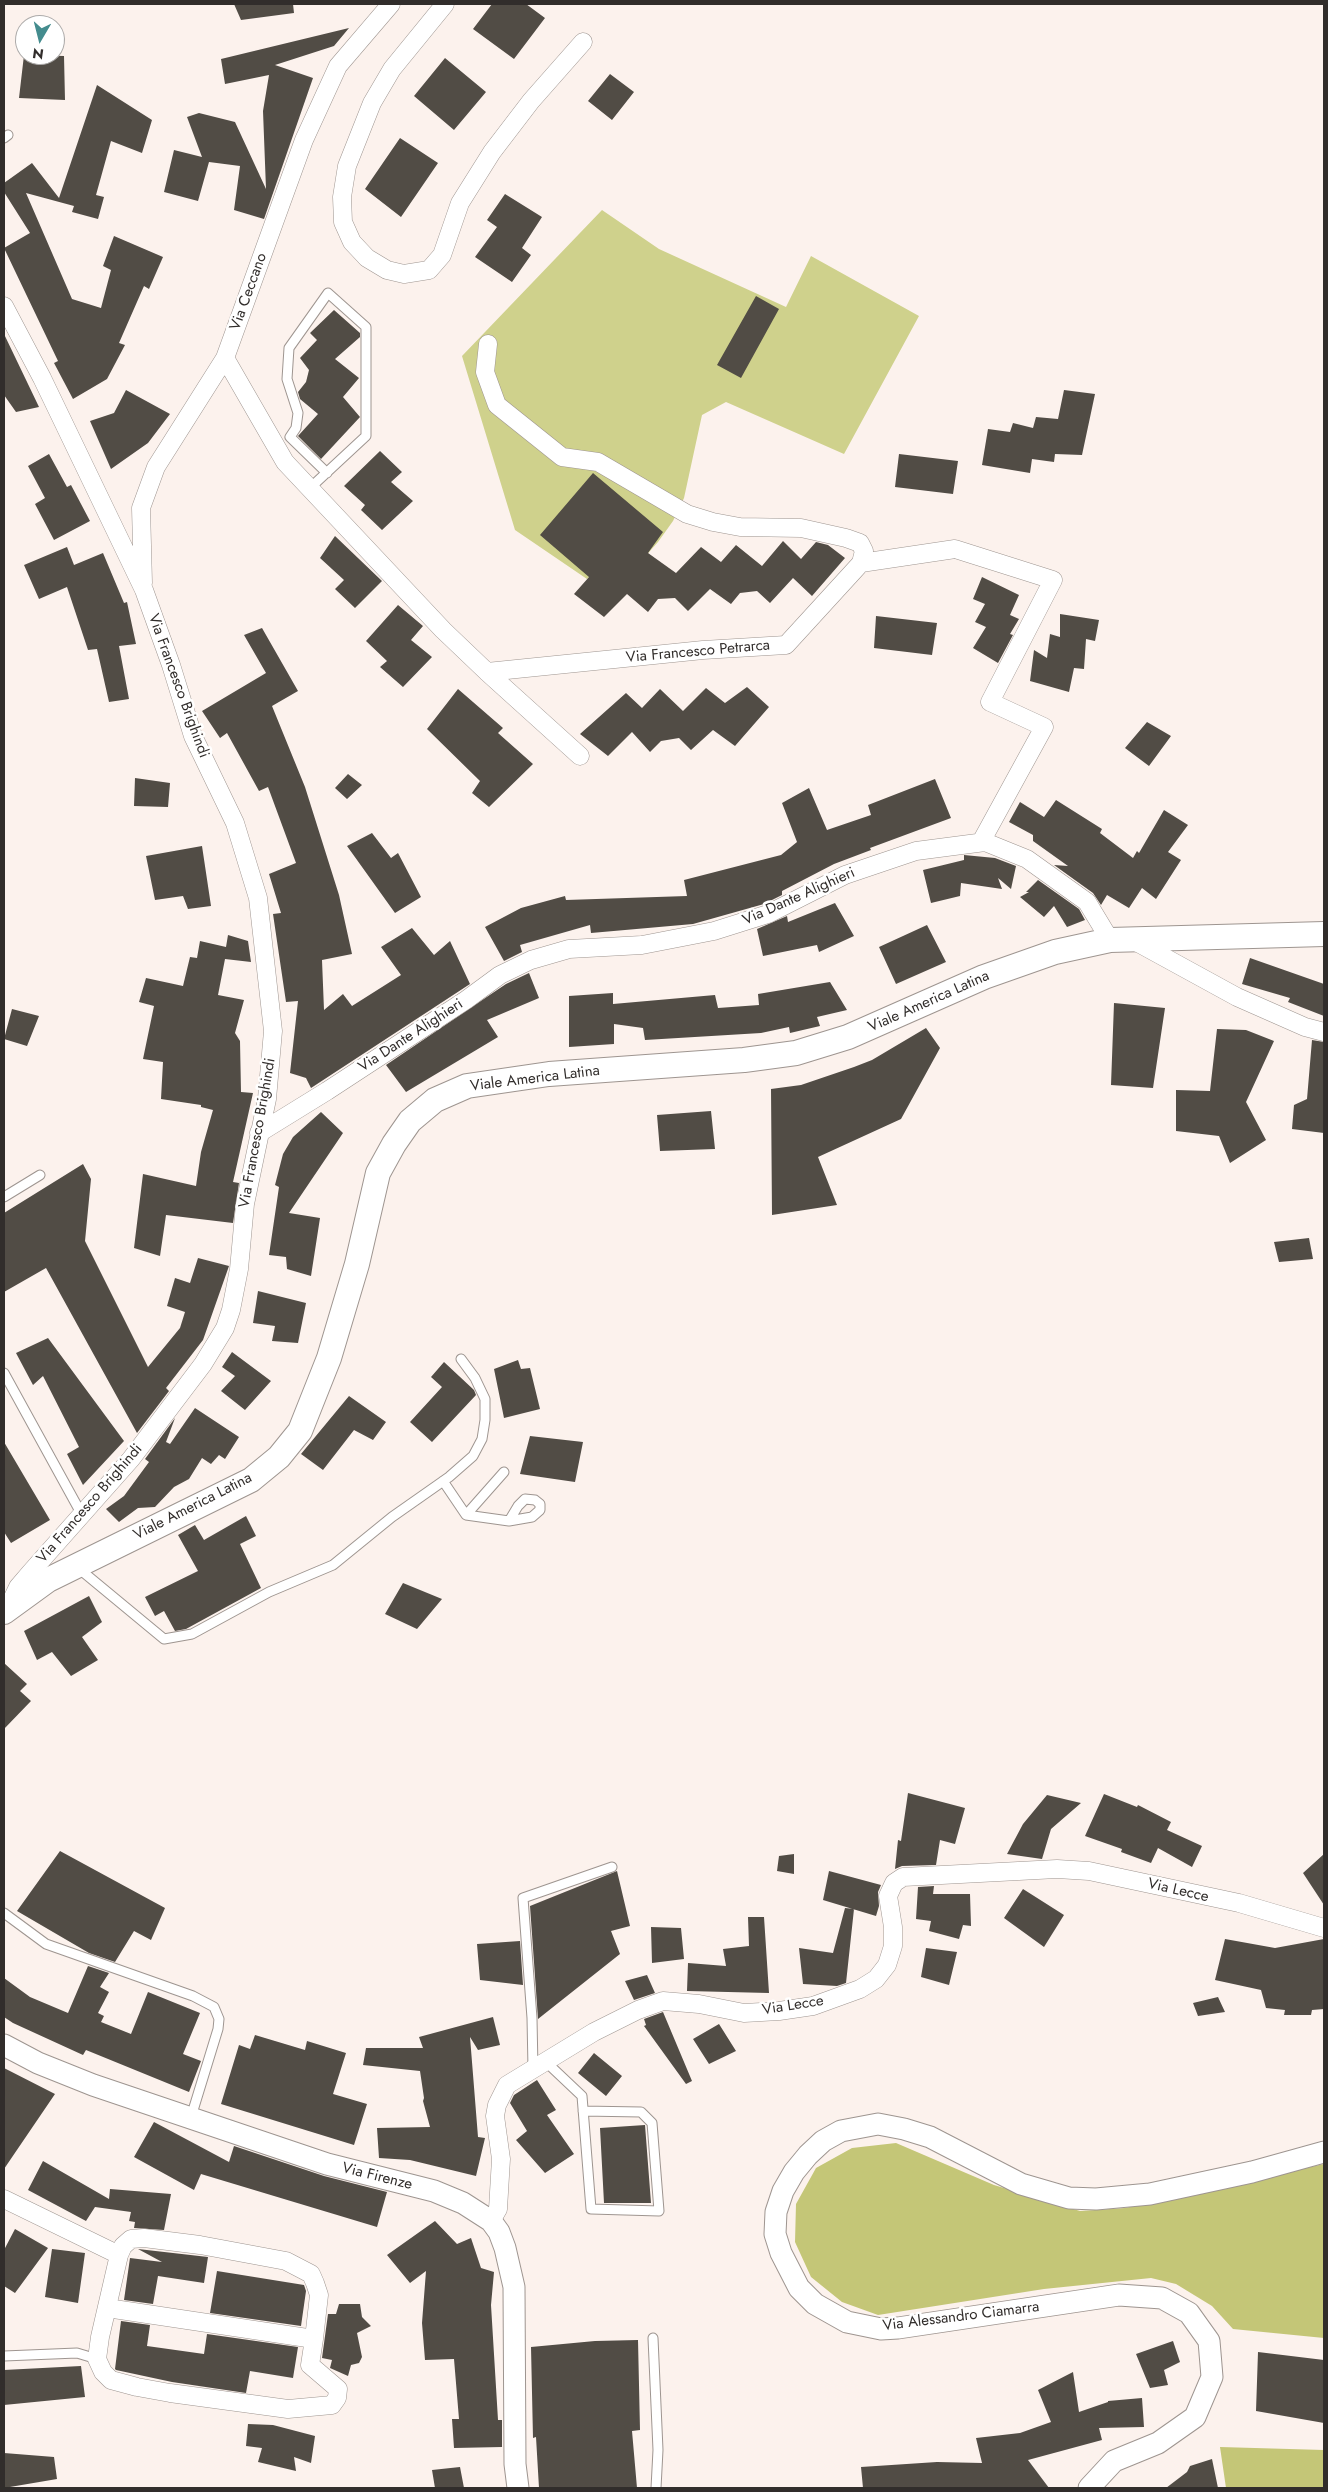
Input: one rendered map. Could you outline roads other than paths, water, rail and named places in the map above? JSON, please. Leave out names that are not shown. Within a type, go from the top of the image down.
[{"type":"main road","name":"Viale America Latina","points":[[6,1610],[48,1580],[251,1480],[279,1457],[300,1431],[329,1358],[357,1264],[378,1173],[394,1144],[410,1121],[435,1100],[467,1086],[549,1074],[744,1060],[796,1053],[848,1038],[984,977],[1055,952],[1120,939],[1324,934]]},
{"type":"street","name":"Via Ceccano","points":[[144,590],[141,508],[156,467],[225,358],[304,140],[338,66],[391,4]]},
{"type":"street","points":[[444,4],[392,70],[372,103],[347,166],[342,197],[343,222],[352,242],[367,258],[387,270],[404,274],[429,270],[442,255],[460,203],[492,152],[531,101],[583,42]]},
{"type":"street","name":"Via Francesco Brighindi","points":[[4,306],[42,378],[144,590],[171,665],[193,736],[235,823],[258,898],[273,1031],[267,1099],[245,1204],[239,1269],[225,1328],[203,1364],[131,1459],[18,1586],[6,1610]]},
{"type":"street","points":[[488,344],[485,372],[497,405],[562,457],[598,462],[688,514],[713,522],[740,527],[801,528],[846,538],[860,543],[864,551],[861,563],[955,549],[1053,580],[990,702],[1044,727],[982,842]]},
{"type":"street","points":[[225,358],[286,462],[444,630],[487,672],[580,756]]},
{"type":"street","name":"Via Francesco Petrarca","points":[[487,672],[703,650],[786,645],[861,563]]},
{"type":"street","name":"Via Dante Alighieri","points":[[259,1133],[336,1086],[500,975],[531,960],[569,949],[642,945],[714,931],[768,914],[845,875],[916,850],[986,842],[1027,859],[1088,902],[1120,939]]},
{"type":"street","points":[[1120,939],[1237,997],[1305,1027],[1324,1032]]},
{"type":"street","name":"Via Lecce","points":[[491,2221],[498,2210],[499,2198],[500,2150],[495,2116],[497,2105],[507,2085],[638,2010],[663,2001],[676,2001],[744,2013],[779,2011],[813,2006],[860,1988],[876,1979],[887,1965],[893,1946],[893,1927],[888,1896],[894,1882],[903,1877],[1048,1870],[1089,1871],[1239,1903],[1324,1928]]},
{"type":"street","name":"Via Firenze","points":[[4,2045],[38,2063],[93,2085],[327,2164],[434,2192],[463,2203],[491,2221],[499,2232],[505,2248],[514,2287],[516,2464],[518,2488]]},
{"type":"street","name":"Via Alessandro Ciamarra","points":[[1089,2488],[1114,2460],[1158,2443],[1195,2417],[1212,2377],[1209,2341],[1189,2313],[1162,2298],[1119,2296],[898,2328],[881,2329],[847,2322],[815,2304],[799,2288],[781,2253],[775,2234],[776,2212],[783,2191],[794,2172],[818,2146],[841,2131],[878,2124],[930,2137],[1021,2184],[1069,2198],[1096,2199],[1150,2194],[1252,2172],[1324,2152]]},
{"type":"street","points":[[4,2198],[119,2255]]},
{"type":"street","points":[[144,2238],[200,2245],[286,2261],[311,2274],[319,2294],[310,2365],[338,2389],[337,2398],[332,2405],[288,2410],[137,2387],[112,2380],[103,2372],[97,2359],[119,2255],[123,2246],[131,2239],[144,2238]]},
{"type":"street","points":[[107,2308],[314,2339]]},
{"type":"lane","points":[[310,488],[327,473],[366,436],[366,326],[328,293],[289,348],[287,379],[298,413],[296,428],[290,437],[327,473]]},
{"type":"lane","points":[[4,1197],[40,1175]]},
{"type":"lane","points":[[75,1566],[164,1639],[192,1634],[269,1592],[333,1566],[392,1517],[443,1481],[473,1456],[482,1439],[486,1420],[485,1399],[475,1378],[461,1359]]},
{"type":"lane","points":[[4,1373],[81,1513]]},
{"type":"lane","points":[[466,1515],[504,1472]]},
{"type":"lane","points":[[443,1481],[466,1515],[509,1521]]},
{"type":"lane","points":[[584,2111],[641,2112],[652,2123],[659,2212],[591,2209],[582,2096],[539,2065],[532,2018],[523,1898],[612,1867]]},
{"type":"lane","points":[[4,1913],[46,1944],[193,1996],[214,2007],[219,2019],[218,2029],[191,2118]]},
{"type":"lane","points":[[652,2338],[658,2450],[656,2488]]},
{"type":"lane","points":[[4,2356],[77,2353],[97,2359]]}]
